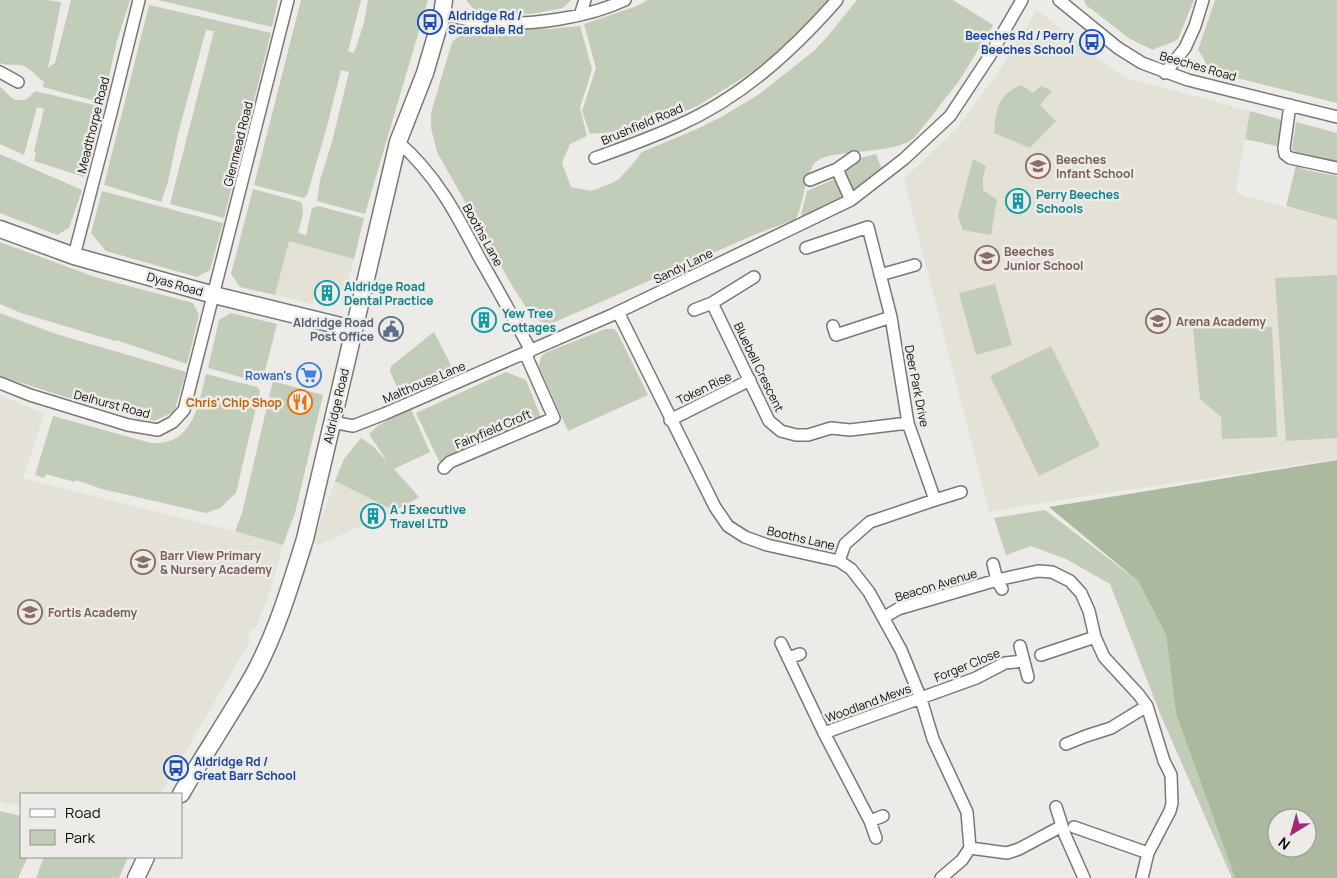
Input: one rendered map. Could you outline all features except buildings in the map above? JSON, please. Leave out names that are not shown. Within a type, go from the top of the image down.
[{"type":"street","name":"Meadthorpe Road","points":[[74,256],[138,0]]},
{"type":"street","name":"Glenmead Road","points":[[214,295],[288,0]]},
{"type":"street","points":[[580,15],[585,0]]},
{"type":"street","points":[[443,7],[491,23],[533,22],[580,15],[625,0]]},
{"type":"street","name":"Brushfield Road","points":[[596,158],[678,126],[736,94],[774,65],[807,34],[837,0]]},
{"type":"street","name":"Sandy Lane","points":[[528,352],[618,312],[852,200],[904,159],[950,116],[989,57],[1022,0]]},
{"type":"street","name":"Beeches Road","points":[[1059,0],[1118,48],[1142,64],[1196,82],[1337,117]]},
{"type":"street","points":[[1165,73],[1185,48],[1195,26],[1203,0]]},
{"type":"street","name":"Aldridge Road","points":[[182,793],[254,673],[287,597],[305,539],[398,142],[425,72],[443,7]]},
{"type":"street","points":[[0,72],[18,82]]},
{"type":"street","points":[[1290,105],[1284,148],[1285,154],[1290,158],[1337,168]]},
{"type":"street","name":"Booths Lane","points":[[398,142],[412,154],[432,177],[455,213],[528,352],[554,418]]},
{"type":"street","points":[[810,180],[837,169],[854,157]]},
{"type":"street","points":[[837,169],[852,200]]},
{"type":"street","name":"Deer Park Drive","points":[[806,248],[868,227],[891,317],[908,423],[935,500]]},
{"type":"street","name":"Dyas Road","points":[[0,229],[74,256],[214,295],[353,328]]},
{"type":"street","points":[[880,275],[915,265]]},
{"type":"street","points":[[694,310],[712,303],[754,277]]},
{"type":"street","name":"Delhurst Road","points":[[0,383],[30,395],[128,425],[158,430],[173,422],[184,410],[214,295]]},
{"type":"street","name":"Bluebell Crescent","points":[[712,303],[770,421],[781,431],[796,435],[808,435],[831,428],[850,430],[908,423]]},
{"type":"street","name":"Booths Lane","points":[[618,312],[670,420],[715,507],[728,526],[745,537],[767,545],[838,560],[852,569],[870,592],[901,650],[921,699],[933,739],[967,812],[970,848]]},
{"type":"street","points":[[836,336],[891,317]]},
{"type":"street","name":"Malthouse Lane","points":[[332,422],[353,426],[528,352]]},
{"type":"street","name":"Token Rise","points":[[670,420],[750,380]]},
{"type":"street","name":"Fairyfield Croft","points":[[444,468],[450,462],[554,418]]},
{"type":"street","points":[[838,560],[844,544],[870,522],[961,492]]},
{"type":"street","name":"Beacon Avenue","points":[[883,618],[898,609],[1000,585],[993,564]]},
{"type":"street","points":[[1000,585],[1038,571],[1052,572],[1070,581],[1081,593],[1089,611],[1095,637],[1104,657],[1147,706],[1164,761],[1171,775],[1172,803],[1169,815],[1148,853],[1142,878]]},
{"type":"street","points":[[1041,655],[1095,637]]},
{"type":"street","name":"Woodland Mews","points":[[781,643],[824,733],[870,821],[876,838]]},
{"type":"street","points":[[1020,646],[1028,677]]},
{"type":"street","points":[[788,658],[800,654]]},
{"type":"street","name":"Forger Close","points":[[921,699],[976,678],[1005,663],[1024,661]]},
{"type":"street","name":"Woodland Mews","points":[[824,733],[921,699]]},
{"type":"street","points":[[1066,744],[1111,728],[1147,706]]},
{"type":"street","points":[[1056,807],[1084,878]]},
{"type":"street","points":[[870,821],[883,816]]},
{"type":"street","points":[[941,878],[962,860],[970,848],[1008,853],[1062,826]]},
{"type":"street","points":[[1074,826],[1148,853]]},
{"type":"street","points":[[136,878],[146,858]]},
{"type":"shaded area","points":[[1037,10],[1123,77],[1250,111],[1236,188],[1239,195],[1337,220],[1337,459],[989,512],[904,179],[957,128],[1001,68]]},
{"type":"shaded area","points":[[289,241],[354,259],[345,291],[319,283],[312,304],[275,295]]},
{"type":"shaded area","points":[[0,395],[44,414],[23,478],[235,531],[283,545],[268,598],[256,627],[251,629],[248,636],[250,641],[162,793],[20,793],[20,807],[0,802]]},
{"type":"shaded area","points":[[335,481],[395,511],[318,545],[313,542]]},
{"type":"green space","points":[[0,0],[47,0],[61,2],[48,68],[55,63],[71,0],[130,0],[117,41],[103,103],[43,87],[44,82],[27,68],[20,65],[0,63]]},
{"type":"green space","points":[[158,0],[278,0],[272,27]]},
{"type":"green space","points":[[301,0],[361,0],[348,51],[354,53],[364,23],[368,0],[428,0],[365,214],[317,201],[320,180],[332,142],[349,72],[341,70],[307,195],[304,198],[254,185]]},
{"type":"green space","points":[[466,0],[571,0],[563,8],[531,14],[474,10]]},
{"type":"green space","points":[[648,0],[829,0],[812,21],[768,62],[699,105],[634,134],[622,131],[590,134],[582,111],[596,68],[584,24],[637,6]]},
{"type":"green space","points":[[857,0],[953,0],[993,25],[959,81],[915,137],[905,143],[892,147],[832,155],[821,159],[811,169],[796,219],[756,234],[555,322],[545,323],[533,318],[514,289],[437,152],[431,128],[431,113],[452,42],[467,30],[487,32],[530,27],[548,29],[580,26],[592,69],[580,108],[587,136],[570,144],[562,163],[571,187],[591,191],[619,179],[642,152],[697,129],[758,95],[814,51]]},
{"type":"green space","points":[[1084,0],[1194,0],[1178,39],[1153,50],[1130,39],[1086,5]]},
{"type":"green space","points":[[1215,0],[1337,0],[1337,103],[1237,78],[1209,73],[1204,59],[1198,50]]},
{"type":"green space","points":[[149,5],[271,33],[224,218],[170,204],[214,31],[206,30],[178,134],[168,182],[161,202],[104,185]]},
{"type":"green space","points":[[1021,85],[1033,93],[1041,86],[1052,91],[1040,105],[1056,121],[1030,148],[994,133],[999,104],[1007,94]]},
{"type":"green space","points":[[0,87],[11,98],[17,100],[27,99],[35,91],[102,107],[84,177],[34,161],[36,153],[34,151],[44,109],[37,107],[24,155],[0,144]]},
{"type":"green space","points":[[1250,111],[1279,119],[1281,122],[1277,146],[1245,139]]},
{"type":"green space","points":[[1296,122],[1337,133],[1337,163],[1295,153],[1292,149]]},
{"type":"green space","points":[[0,154],[82,190],[69,228],[57,235],[0,213]]},
{"type":"green space","points":[[876,154],[883,172],[853,193],[844,178],[845,170],[857,163],[860,158]]},
{"type":"green space","points":[[973,159],[986,166],[983,177],[983,190],[997,200],[991,235],[963,230],[958,216]]},
{"type":"green space","points":[[1296,166],[1306,170],[1337,176],[1337,220],[1286,206]]},
{"type":"green space","points":[[837,178],[844,198],[804,220],[801,215],[807,191]]},
{"type":"green space","points":[[253,189],[301,202],[303,214],[298,233],[306,235],[312,208],[318,206],[364,218],[354,259],[289,241],[275,295],[240,287],[231,274]]},
{"type":"green space","points":[[102,191],[223,223],[210,270],[197,277],[106,251],[91,233]]},
{"type":"green space","points":[[0,242],[95,277],[193,303],[199,315],[187,364],[116,340],[21,313],[0,304]]},
{"type":"green space","points":[[1337,275],[1337,438],[1286,441],[1275,278]]},
{"type":"green space","points":[[995,284],[1012,345],[976,355],[959,293]]},
{"type":"green space","points":[[0,313],[56,334],[186,372],[174,412],[154,421],[84,403],[0,376]]},
{"type":"green space","points":[[231,313],[277,324],[262,383],[208,368],[219,320]]},
{"type":"green space","points":[[1272,327],[1277,437],[1222,439],[1221,417],[1200,399],[1193,328]]},
{"type":"green space","points":[[605,329],[614,329],[617,332],[648,395],[568,431],[539,366],[541,357],[545,353]]},
{"type":"green space","points":[[434,332],[452,367],[399,392],[390,371],[391,366]]},
{"type":"green space","points":[[1051,346],[1100,446],[1039,476],[990,376]]},
{"type":"green space","points":[[506,372],[526,380],[542,420],[440,463],[416,413]]},
{"type":"green space","points":[[206,374],[257,387],[260,390],[236,493],[220,508],[206,513],[102,489],[76,480],[75,482],[46,474],[44,478],[35,475],[53,416],[151,443],[165,442],[176,438],[185,431],[191,422],[200,399]]},
{"type":"green space","points":[[273,381],[323,395],[295,513],[283,545],[235,531],[242,513]]},
{"type":"green space","points":[[411,409],[430,452],[394,469],[419,497],[395,511],[335,481],[344,459],[361,438],[373,446],[388,463],[369,434],[379,425]]},
{"type":"green space","points":[[1337,460],[1337,878],[1235,878],[1176,714],[1166,635],[1138,581],[1049,507]]},
{"type":"green space","points":[[1045,510],[1138,581],[1166,635],[1176,714],[1235,878],[1232,878],[1161,716],[1110,584],[1066,559],[1031,546],[1006,555],[994,518]]},
{"type":"green space","points":[[0,811],[20,816],[20,858],[28,858],[18,878],[0,878]]},
{"type":"green space","points":[[44,858],[128,858],[119,878],[36,878]]},
{"type":"place","name":"Aldridge Rd / Scarsdale Rd","points":[[430,22]]},
{"type":"place","name":"Beeches Rd / Perry Beeches School","points":[[1092,42]]},
{"type":"place","name":"Beeches Infant School","points":[[1038,166]]},
{"type":"place","name":"Perry Beeches Schools","points":[[1018,201]]},
{"type":"place","name":"Beeches Junior School","points":[[987,258]]},
{"type":"place","name":"Aldridge Road Dental Practice","points":[[327,293]]},
{"type":"place","name":"Yew Tree Cottages","points":[[484,320]]},
{"type":"place","name":"Arena Academy","points":[[1158,321]]},
{"type":"place","name":"Aldridge Road Post Office","points":[[391,329]]},
{"type":"place","name":"Rowan's","points":[[309,375]]},
{"type":"place","name":"Chris' Chip Shop","points":[[300,402]]},
{"type":"place","name":"A J Executive Travel LTD","points":[[373,516]]},
{"type":"place","name":"Barr View Primary & Nursery Academy","points":[[143,562]]},
{"type":"place","name":"Fortis Academy","points":[[30,612]]},
{"type":"place","name":"Aldridge Rd / Great Barr School","points":[[176,768]]}]
